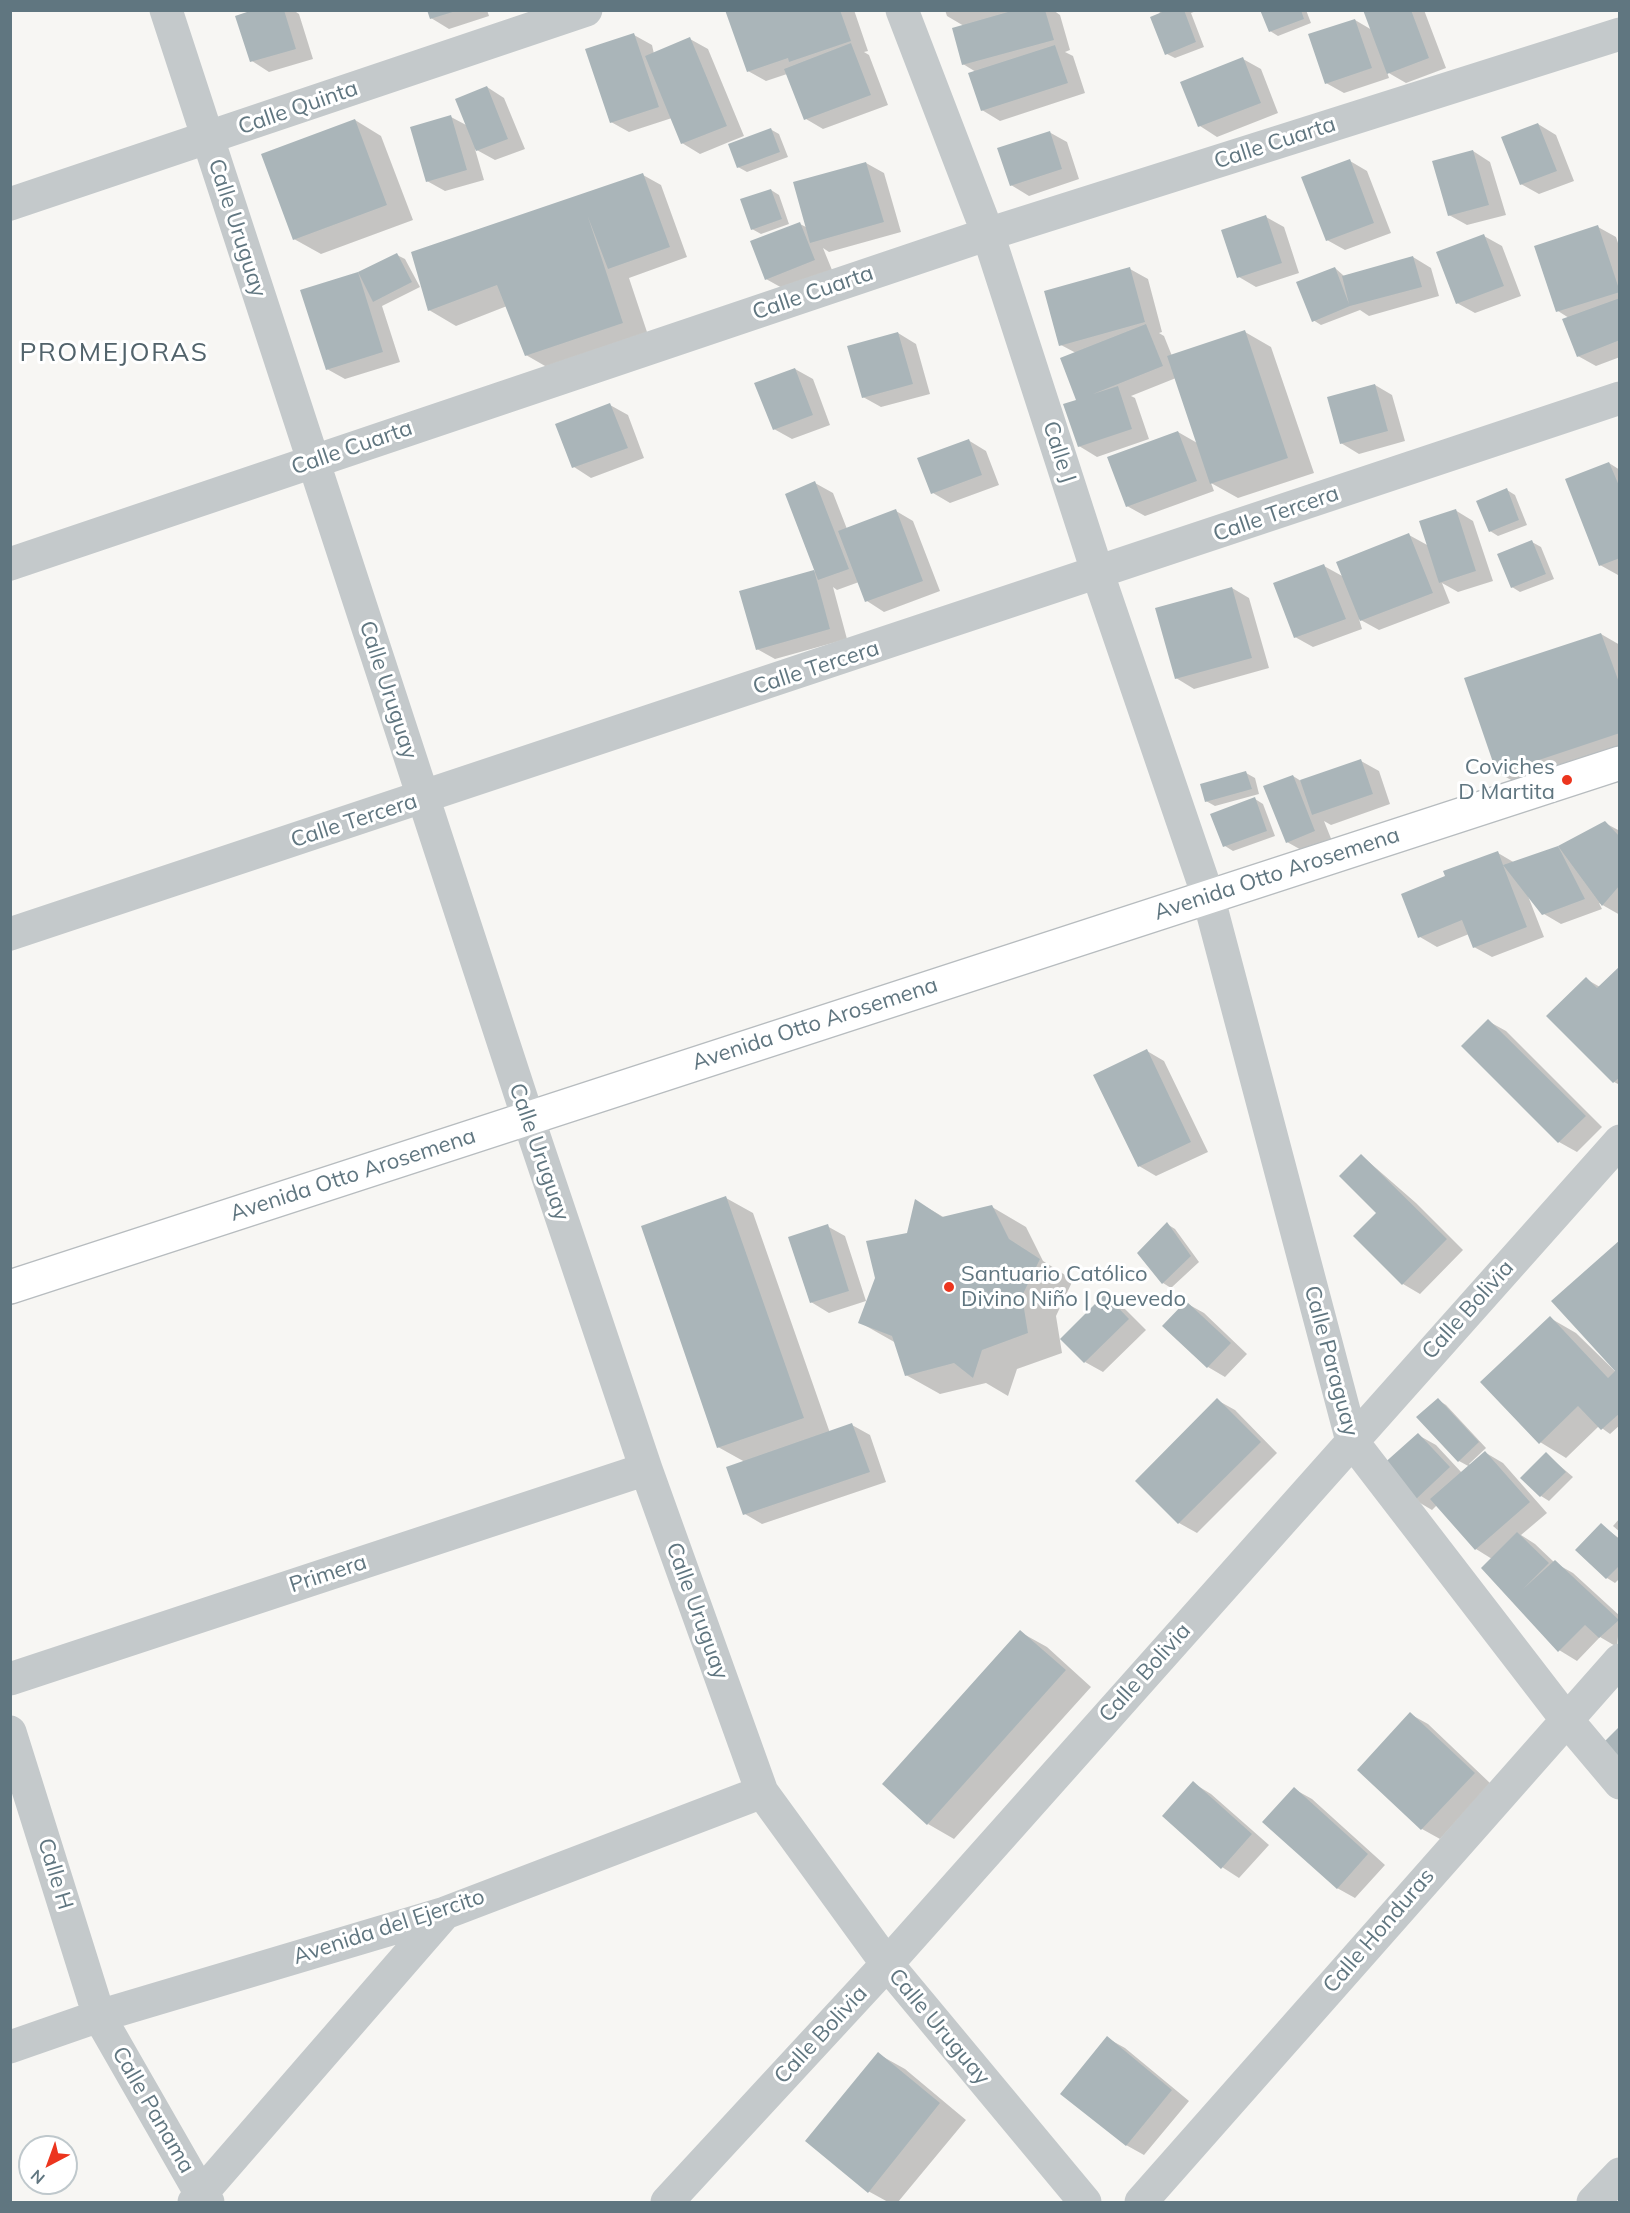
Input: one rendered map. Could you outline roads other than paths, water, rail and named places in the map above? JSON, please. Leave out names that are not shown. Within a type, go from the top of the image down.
[{"type":"main road","name":"Avenida Otto Arosemena","points":[[10,1287],[1620,762]]},
{"type":"street","name":"Calle Uruguay","points":[[166,10],[528,1118],[646,1469],[762,1792],[887,1964],[1084,2202]]},
{"type":"street","name":"Calle Quinta","points":[[10,204],[586,10]]},
{"type":"street","name":"Calle J","points":[[902,10],[988,234],[1098,574],[1208,896]]},
{"type":"street","name":"Calle Cuarta","points":[[10,564],[988,234],[1620,34]]},
{"type":"street","name":"Calle Tercera","points":[[10,934],[1098,574],[1620,398]]},
{"type":"street","name":"Calle Paraguay","points":[[1208,896],[1352,1442],[1566,1719],[1620,1783]]},
{"type":"street","name":"Calle Bolivia","points":[[667,2202],[887,1964],[1620,1141]]},
{"type":"street","name":"Primera","points":[[10,1679],[646,1469]]},
{"type":"street","name":"Calle Honduras","points":[[1140,2202],[1620,1660]]},
{"type":"street","name":"Calle H","points":[[10,1732],[99,2016]]},
{"type":"street","name":"Avenida del Ejercito","points":[[10,2048],[99,2016],[445,1912],[762,1792]]},
{"type":"street","points":[[201,2200],[445,1912]]},
{"type":"street","name":"Calle Panama","points":[[99,2016],[201,2200]]},
{"type":"street","points":[[1593,2202],[1620,2174]]},
{"type":"place","name":"Coviches D Martita","points":[[1567,780]]},
{"type":"place","name":"Santuario Católico Divino Niño | Quevedo","points":[[949,1287]]},
{"type":"district","name":"PROMEJORAS","points":[[114,353]]}]
